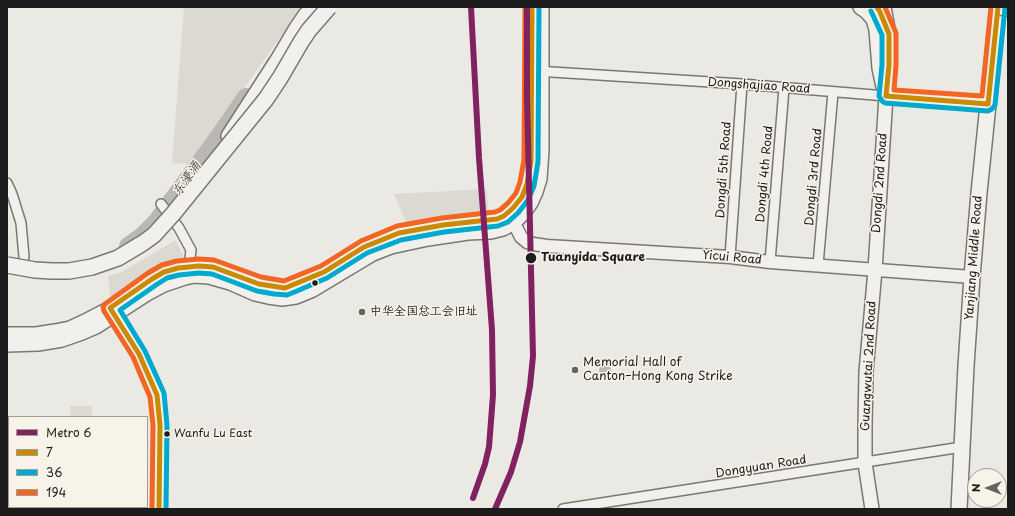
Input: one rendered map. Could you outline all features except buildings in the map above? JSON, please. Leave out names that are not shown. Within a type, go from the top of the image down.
[{"type":"main road","points":[[208,169],[297,28],[314,7]]},
{"type":"main road","points":[[7,264],[51,270],[69,270],[92,266],[117,258],[153,234],[174,211],[263,100],[306,32],[328,7]]},
{"type":"main road","points":[[7,264],[35,270],[52,271],[92,267],[118,258],[154,235],[173,214],[266,99],[309,30],[328,7]]},
{"type":"main road","points":[[532,7],[536,71]]},
{"type":"main road","points":[[7,334],[36,334],[55,332],[70,328],[112,311],[164,285],[195,276],[209,277],[223,281],[255,294],[268,297],[282,299],[296,297],[313,290],[373,254],[391,247],[428,239],[468,233],[490,232],[503,229],[511,218],[513,208],[522,197],[529,174],[542,7]]},
{"type":"main road","points":[[861,7],[874,19],[877,30],[880,68],[886,96]]},
{"type":"main road","name":"Dongdi 2nd Road","points":[[875,270],[889,65],[889,34],[884,7]]},
{"type":"main road","points":[[998,7],[1008,8]]},
{"type":"main road","name":"Yanjiang Middle Road","points":[[959,509],[972,277],[998,7]]},
{"type":"main road","points":[[7,345],[38,344],[62,340],[96,327],[112,311],[152,279],[164,272],[178,268],[200,266],[213,267],[259,284],[285,288],[324,272],[364,247],[399,233],[418,229],[496,219],[504,216],[511,218]]},
{"type":"main road","name":"Guangwutai 2nd Road","points":[[872,509],[865,463],[865,426],[866,372],[875,270]]},
{"type":"street","points":[[877,7],[889,34]]},
{"type":"street","name":"Dongshajiao Road","points":[[536,71],[742,84],[988,104]]},
{"type":"street","name":"Dongdi 5th Road","points":[[730,258],[742,84]]},
{"type":"street","name":"Dongdi 4th Road","points":[[770,262],[784,88]]},
{"type":"street","name":"Dongdi 3rd Road","points":[[818,265],[833,92]]},
{"type":"street","points":[[7,183],[21,223],[24,257]]},
{"type":"street","points":[[161,204],[179,228],[191,250],[189,267]]},
{"type":"street","name":"Yicui Road","points":[[511,218],[521,237],[527,242],[547,246],[730,258],[972,277]]},
{"type":"street","points":[[112,311],[138,354],[157,395],[160,435],[159,509]]},
{"type":"street","name":"Dongyuan Road","points":[[563,509],[962,447]]},
{"type":"shaded area","points":[[184,7],[305,7],[276,43],[191,164],[172,163]]},
{"type":"shaded area","points":[[486,189],[489,213],[462,215],[407,224],[394,194]]},
{"type":"shaded area","points":[[176,240],[185,260],[160,269],[111,302],[108,276],[120,273]]},
{"type":"shaded area","points":[[607,364],[610,365],[610,375],[603,376],[600,375],[599,368],[600,365]]},
{"type":"shaded area","points":[[70,406],[92,406],[92,416],[71,416]]},
{"type":"waterway","name":"东濠涌","points":[[128,246],[142,236],[157,221],[246,97]]},
{"type":"metro line","name":"6","points":[[471,7],[479,158],[492,330],[493,395],[489,447],[485,464],[473,498]]},
{"type":"metro line","name":"6","points":[[495,509],[511,472],[520,442],[530,386],[533,356],[527,97],[527,7]]},
{"type":"transit line","name":"194","points":[[152,509],[153,425],[150,397],[133,357],[104,311],[103,307],[105,304],[148,273],[162,265],[177,261],[199,259],[214,260],[261,277],[284,281],[321,266],[361,241],[397,226],[442,218],[495,212],[500,210],[516,193],[520,182],[524,160],[525,7]]},
{"type":"transit line","name":"7","points":[[159,509],[160,425],[157,395],[139,354],[110,308],[152,279],[164,272],[178,268],[199,266],[213,267],[259,284],[285,288],[324,272],[364,247],[399,233],[443,225],[497,219],[504,216],[522,197],[527,184],[531,161],[532,7]]},
{"type":"transit line","name":"36","points":[[166,509],[167,425],[164,393],[145,351],[120,310],[167,278],[199,273],[212,274],[257,291],[287,295],[327,278],[367,253],[401,240],[444,232],[498,226],[508,222],[518,213],[528,200],[534,186],[538,162],[539,7]]},
{"type":"transit line","name":"7","points":[[877,7],[889,34],[889,65],[886,96],[988,104],[998,7]]},
{"type":"transit line","name":"194","points":[[885,7],[896,33],[894,90],[982,96],[991,7]]},
{"type":"transit line","name":"36","points":[[871,11],[882,35],[882,65],[879,96],[882,101],[885,103],[988,111],[995,105],[1005,8]]},
{"type":"place","name":"Tuanyida Square","points":[[531,258]]},
{"type":"place","name":"中华全国总工会旧址","points":[[362,312]]},
{"type":"place","name":"Memorial Hall of Canton–Hong Kong Strike","points":[[575,370]]},
{"type":"place","name":"Wanfu Lu East","points":[[167,434]]}]
